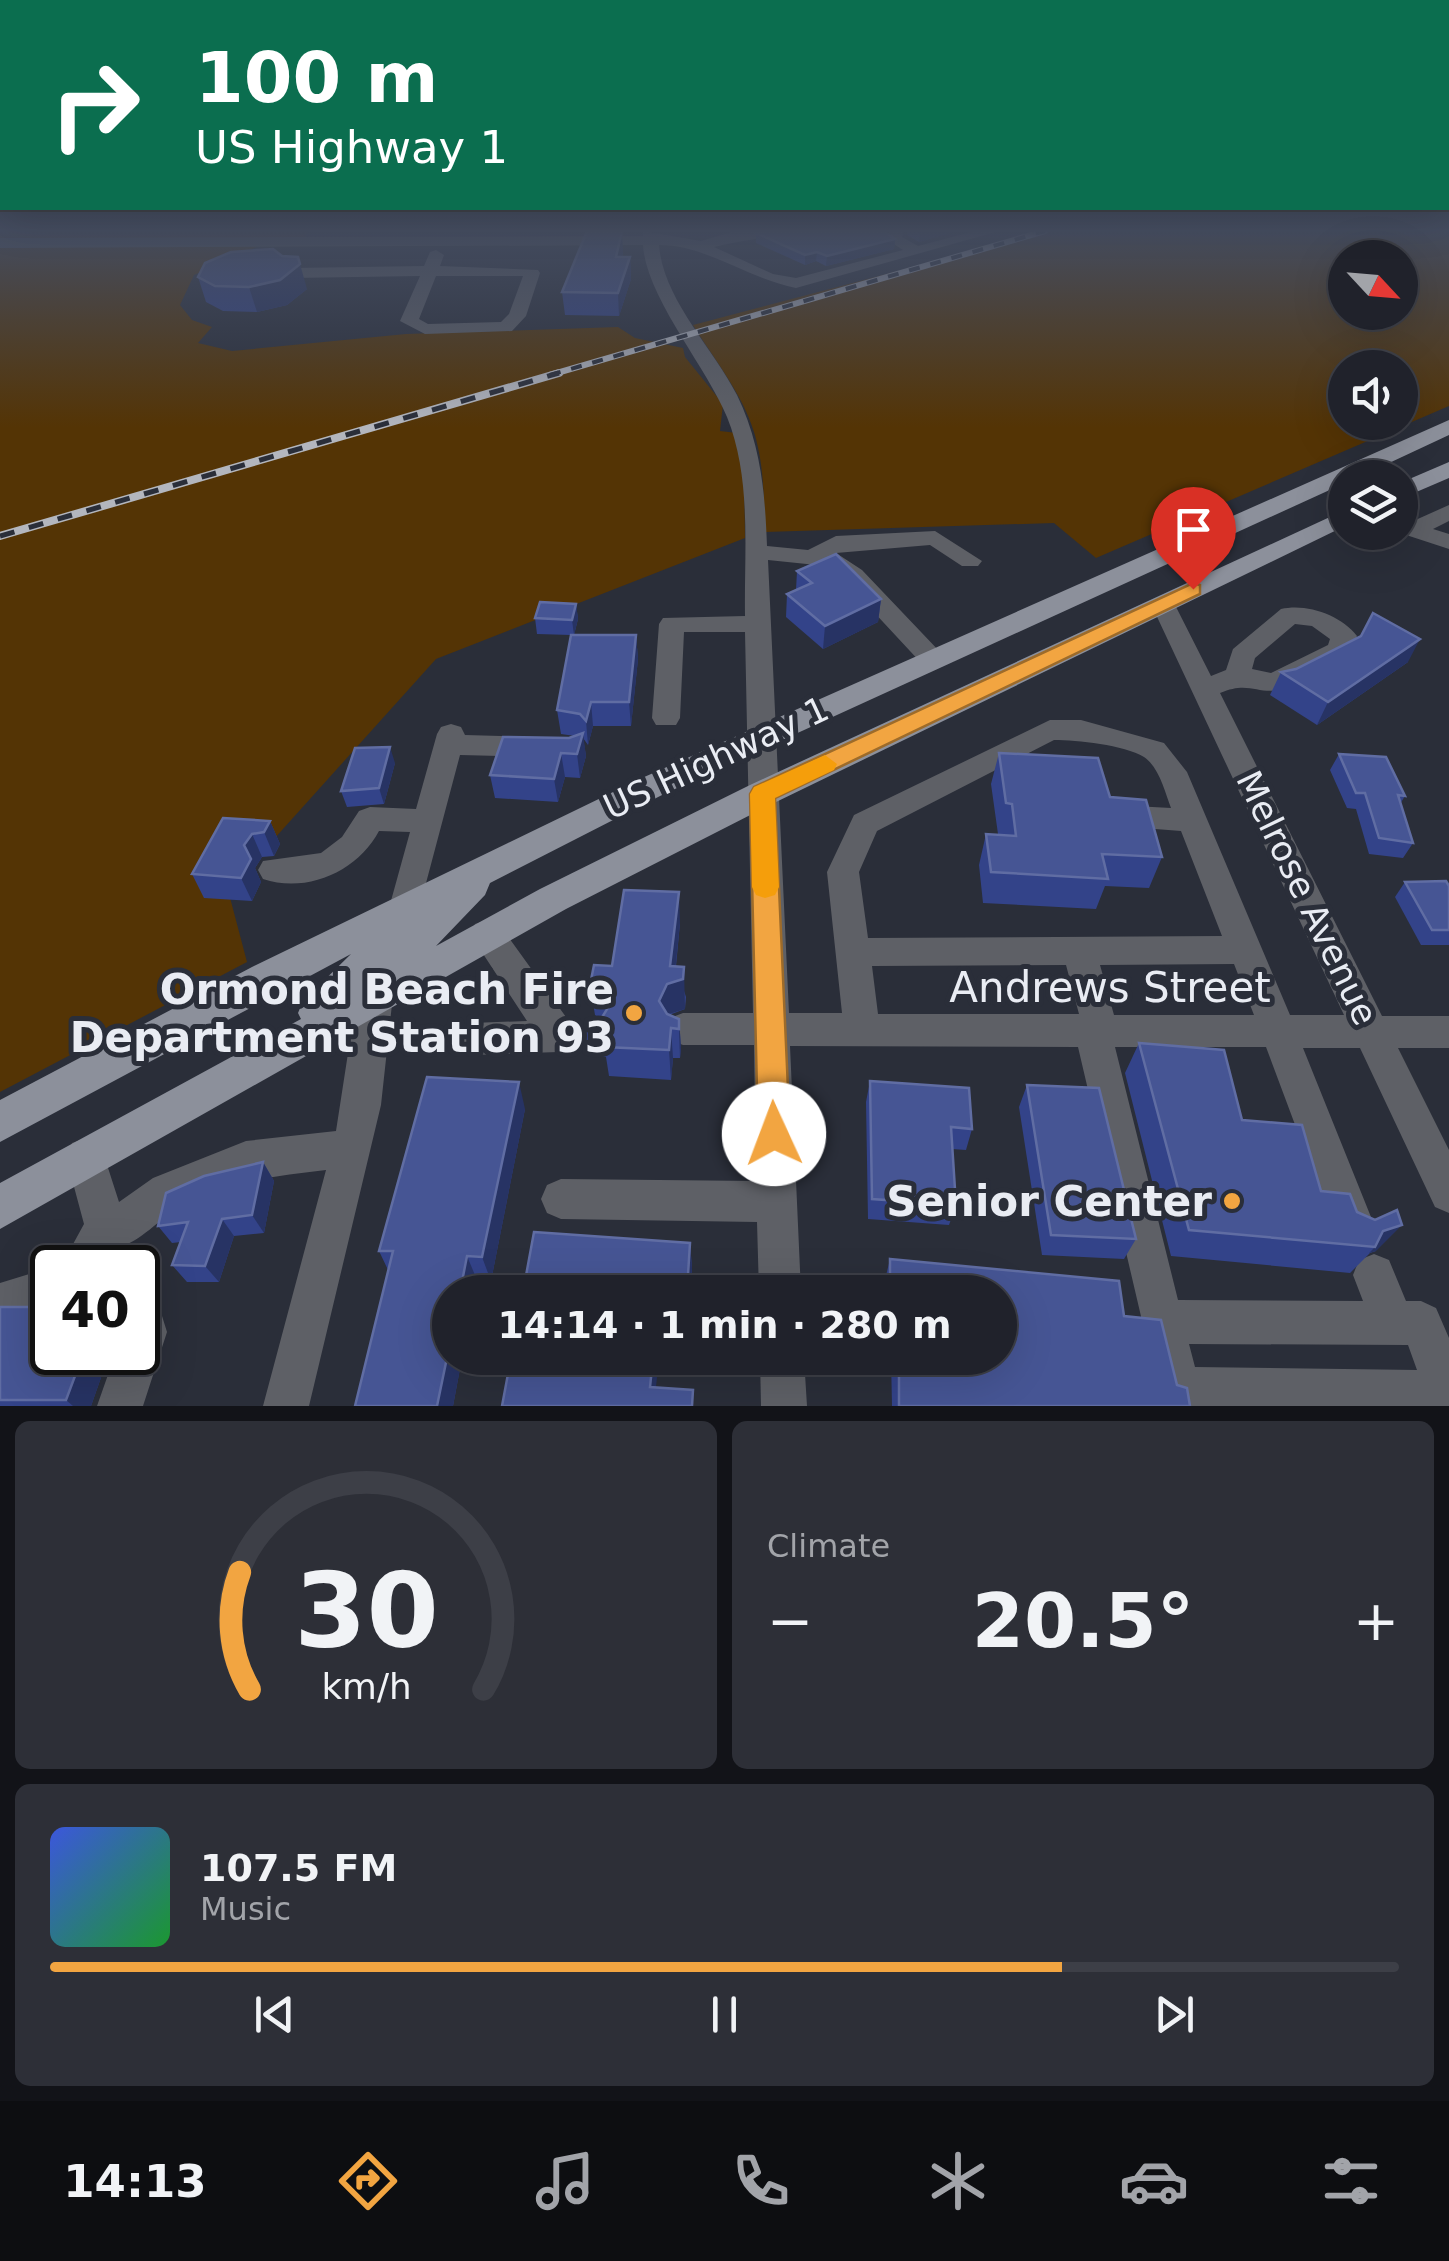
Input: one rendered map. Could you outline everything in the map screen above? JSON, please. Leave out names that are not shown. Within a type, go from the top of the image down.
[{"type":"main road","name":"US Highway 1","points":[[0,1122],[405,908],[760,736],[1449,427]]},
{"type":"main road","points":[[1418,483],[1449,468]]},
{"type":"main road","name":"US Highway 1","points":[[0,1207],[488,934],[762,794],[1328,526]]},
{"type":"main road","points":[[1163,604],[1151,587],[1151,576],[1173,550]]},
{"type":"main road","points":[[375,995],[436,919],[502,860]]},
{"type":"main road","points":[[278,1049],[358,976],[384,944],[405,908]]},
{"type":"street","points":[[419,297],[408,321],[425,329],[498,330],[513,323],[523,297]]},
{"type":"street","points":[[670,297],[735,405],[747,436],[753,474],[779,1275]]},
{"type":"street","points":[[1418,524],[1449,512]]},
{"type":"street","points":[[1418,533],[1449,542]]},
{"type":"street","points":[[816,555],[836,542],[935,538],[970,561]]},
{"type":"street","points":[[756,552],[832,559],[854,576],[932,659]]},
{"type":"street","name":"Melrose Avenue","points":[[1163,604],[1449,1194]]},
{"type":"street","points":[[666,718],[672,624],[758,624]]},
{"type":"street","points":[[1205,689],[1238,675]]},
{"type":"street","points":[[862,1030],[843,872],[865,823],[1050,730],[1086,731],[1154,750],[1172,772],[1352,1222]]},
{"type":"street","points":[[1086,731],[1113,817],[1192,820]]},
{"type":"street","points":[[405,908],[449,740],[572,748]]},
{"type":"street","points":[[274,870],[314,870],[358,845],[370,819],[428,821]]},
{"type":"street","points":[[472,1039],[575,1035],[488,934]]},
{"type":"street","points":[[1079,950],[1162,1322],[1178,1390],[1449,1393],[1421,1324],[1162,1322]]},
{"type":"street","points":[[853,952],[1245,950]]},
{"type":"street","points":[[286,1406],[362,1105],[375,995]]},
{"type":"street","name":"Andrews Street","points":[[682,1029],[1449,1032]]},
{"type":"street","points":[[104,1245],[118,1228],[135,1220],[167,1192],[246,1160],[351,1148]]},
{"type":"street","points":[[86,1157],[97,1245]]},
{"type":"street","points":[[561,1199],[777,1202]]},
{"type":"street","points":[[1374,1275],[1393,1324]]},
{"type":"street","points":[[0,1306],[30,1296]]},
{"type":"street","points":[[120,1406],[130,1375]]},
{"type":"street","points":[[783,1375],[784,1406]]},
{"type":"shaded area","points":[[0,297],[184,297],[180,305],[192,320],[212,327],[198,343],[232,351],[406,334],[618,327],[635,338],[683,348],[685,357],[723,404],[720,431],[737,433],[744,474],[745,538],[436,659],[228,890],[247,962],[0,1092]]},
{"type":"shaded area","points":[[801,297],[1328,297],[1328,330],[1418,330],[1418,297],[1449,297],[1449,406],[1418,419],[1418,350],[1328,350],[1328,440],[1370,440],[1096,558],[1054,523],[765,532],[762,469],[749,418],[693,325]]},
{"type":"building","points":[[836,554],[881,599],[825,626],[787,594],[812,583],[797,571]]},
{"type":"building","points":[[540,602],[576,604],[572,620],[535,618]]},
{"type":"building","points":[[1373,613],[1420,639],[1328,702],[1281,672],[1296,669],[1361,636]]},
{"type":"building","points":[[571,635],[636,635],[629,702],[591,702],[586,721],[580,714],[557,710]]},
{"type":"building","points":[[583,733],[577,754],[561,753],[554,779],[490,775],[503,737],[569,738]]},
{"type":"building","points":[[390,747],[379,788],[341,791],[355,748]]},
{"type":"building","points":[[999,753],[1098,758],[1110,797],[1146,800],[1162,857],[1102,854],[1108,879],[991,872],[986,834],[1016,836],[1012,804],[1006,803]]},
{"type":"building","points":[[1339,754],[1386,757],[1405,796],[1398,795],[1413,843],[1379,838],[1365,793],[1356,793]]},
{"type":"building","points":[[223,818],[270,821],[264,832],[252,834],[244,845],[251,859],[241,878],[192,874]]},
{"type":"building","points":[[1446,881],[1449,930],[1432,930],[1405,882]]},
{"type":"building","points":[[624,890],[679,892],[670,966],[684,967],[683,979],[667,984],[659,1001],[667,1014],[679,1019],[679,1029],[671,1028],[669,1050],[605,1047],[608,1028],[583,1027],[601,1019],[609,1006],[603,992],[590,985],[594,965],[612,966]]},
{"type":"building","points":[[1139,1043],[1224,1050],[1242,1120],[1302,1125],[1321,1191],[1350,1194],[1357,1212],[1375,1220],[1397,1210],[1402,1225],[1383,1231],[1375,1247],[1189,1230]]},
{"type":"building","points":[[427,1077],[519,1082],[482,1257],[467,1256],[463,1275],[432,1275],[432,1375],[443,1375],[437,1406],[355,1406],[393,1251],[379,1251]]},
{"type":"building","points":[[870,1081],[969,1088],[972,1129],[951,1127],[956,1205],[872,1199]]},
{"type":"building","points":[[1027,1085],[1099,1088],[1136,1239],[1051,1235]]},
{"type":"building","points":[[263,1162],[252,1215],[222,1219],[205,1266],[172,1265],[188,1222],[158,1226],[166,1193],[204,1176]]},
{"type":"building","points":[[534,1232],[690,1243],[688,1275],[526,1275]]},
{"type":"building","points":[[890,1259],[1119,1281],[1124,1316],[1161,1320],[1177,1385],[1187,1388],[1190,1406],[899,1406],[899,1375],[1017,1375],[1017,1275],[890,1275]]},
{"type":"building","points":[[0,1307],[30,1307],[30,1375],[75,1375],[66,1400],[0,1400]]},
{"type":"building","points":[[508,1375],[651,1375],[650,1387],[693,1390],[692,1406],[502,1406]]},
{"type":"railway","points":[[550,375],[819,297]]},
{"type":"railway","points":[[0,536],[559,373]]},
{"type":"slow traffic","points":[[765,887],[762,794],[825,764]]},
{"type":"place","name":"Ormond Beach Fire Department Station 93","points":[[634,1013]]},
{"type":"place","name":"Senior Center","points":[[1232,1201]]},
{"type":"route","points":[[774,1134],[762,794],[1193,589]]}]
